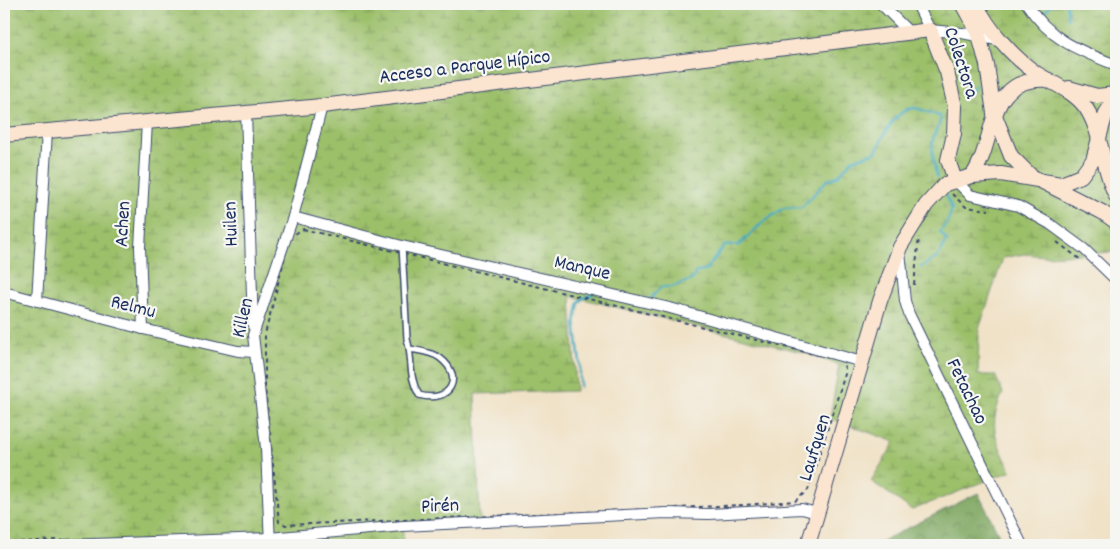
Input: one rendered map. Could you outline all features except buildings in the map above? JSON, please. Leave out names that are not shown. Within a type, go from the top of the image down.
[{"type":"street","points":[[881,4],[910,33]]},
{"type":"street","name":"Colectora","points":[[917,4],[930,30],[946,72],[955,107],[954,134],[948,160],[952,186]]},
{"type":"street","points":[[962,4],[979,38],[987,65],[994,113],[1011,156],[1022,169],[1044,183],[1102,212],[1116,222]]},
{"type":"street","points":[[976,4],[1002,41],[1035,72],[1070,93],[1086,108],[1116,196]]},
{"type":"street","points":[[1027,4],[1056,38],[1070,46],[1116,65]]},
{"type":"street","points":[[930,30],[962,33],[979,38],[1002,41]]},
{"type":"street","name":"Acceso a Parque Hípico","points":[[4,135],[322,106],[930,30]]},
{"type":"street","points":[[972,176],[982,160],[994,113],[1007,93],[1016,86],[1030,81],[1050,80],[1085,94],[1116,96]]},
{"type":"street","points":[[952,186],[972,176],[1001,174],[1044,183],[1061,184],[1082,176],[1093,160],[1099,144],[1106,113],[1116,96]]},
{"type":"street","name":"Killen","points":[[269,542],[266,448],[253,334],[293,218],[322,106]]},
{"type":"street","name":"Huilen","points":[[246,112],[253,334]]},
{"type":"street","name":"Achen","points":[[143,329],[139,266],[147,122]]},
{"type":"street","points":[[37,301],[48,131]]},
{"type":"street","name":"Laufquen","points":[[808,545],[880,301],[900,247],[936,192],[945,184],[952,186]]},
{"type":"street","points":[[952,186],[970,195],[1018,206],[1050,224],[1084,249],[1112,283]]},
{"type":"street","name":"Manque","points":[[293,218],[402,249],[670,308],[862,362]]},
{"type":"street","name":"Fetachao","points":[[900,247],[905,301],[909,314],[1022,545]]},
{"type":"street","name":"Relmu","points":[[4,292],[143,329],[238,351],[254,352]]},
{"type":"street","name":"Pirén","points":[[64,543],[269,542],[403,526],[647,514],[709,514],[802,509],[817,512]]},
{"type":"lane","points":[[402,249],[411,378],[419,395],[435,396],[449,391],[452,386],[451,376],[441,359],[431,353],[410,349]]},
{"type":"path","points":[[952,186],[966,207],[996,210]]},
{"type":"path","points":[[304,229],[402,249],[842,361],[846,371],[808,490],[794,501],[743,505],[430,520],[286,525],[279,522],[265,388],[265,334],[290,237],[304,229]]},
{"type":"path","points":[[913,292],[921,230]]},
{"type":"path","points":[[1052,238],[1087,266]]},
{"type":"path","points":[[1112,283],[1116,294]]},
{"type":"path","points":[[4,543],[64,543]]},
{"type":"green space","points":[[4,4],[1116,4],[1116,249],[1113,252],[1046,256],[1024,254],[1003,258],[979,329],[978,375],[995,375],[1003,393],[995,415],[995,433],[1011,471],[912,510],[871,481],[895,442],[830,418],[839,365],[810,354],[571,296],[576,391],[475,394],[480,522],[403,526],[403,545],[284,545],[269,538],[4,545]]},
{"type":"green space","points":[[978,493],[1004,545],[874,545]]},
{"type":"waterway","points":[[1046,11],[1051,4]]},
{"type":"waterway","points":[[1066,4],[1068,18]]},
{"type":"waterway","points":[[968,95],[977,85]]},
{"type":"waterway","points":[[649,300],[661,287],[671,287],[692,280],[696,272],[705,271],[724,246],[739,245],[763,222],[784,208],[802,207],[827,180],[838,176],[852,160],[876,152],[890,125],[901,113],[907,110],[917,108],[940,116],[940,122],[932,145],[937,177]]},
{"type":"waterway","points":[[921,267],[938,257],[947,240],[940,232],[948,221],[952,209],[946,196]]},
{"type":"waterway","points":[[580,387],[580,364],[575,322],[579,302],[593,294]]}]
